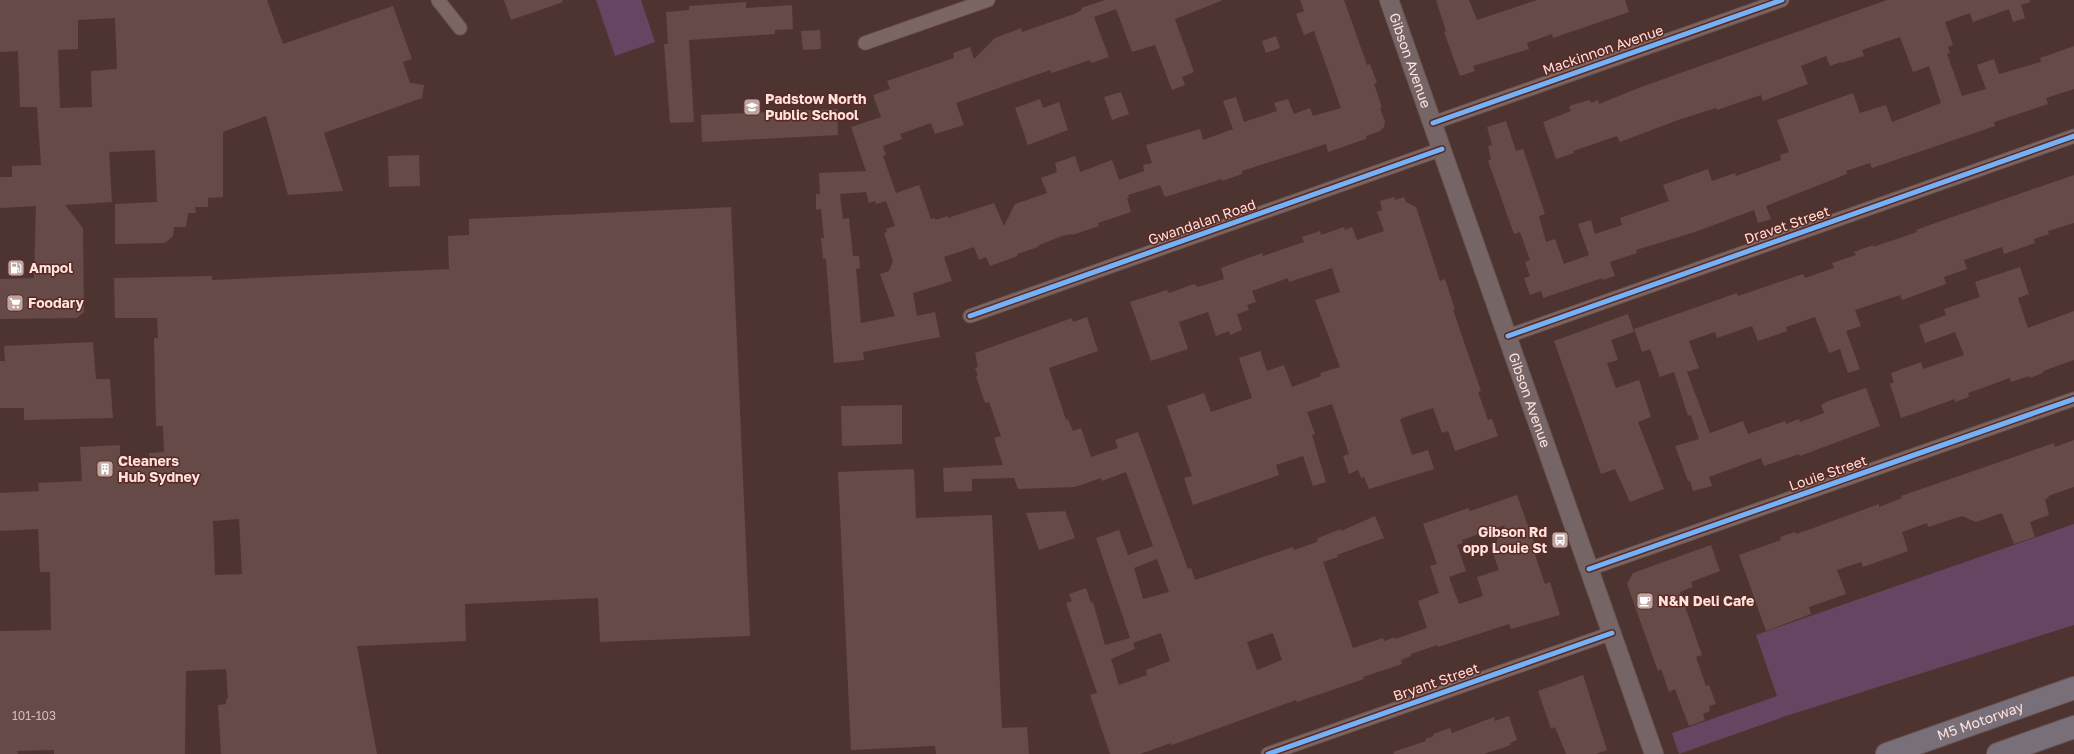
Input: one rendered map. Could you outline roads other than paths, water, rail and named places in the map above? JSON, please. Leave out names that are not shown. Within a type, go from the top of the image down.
[{"type":"highway","name":"M5 Motorway","points":[[1887,754],[2074,688]]},
{"type":"highway","points":[[1998,754],[2074,727]]},
{"type":"main road","name":"Gibson Avenue","points":[[1389,0],[1654,754]]},
{"type":"street","points":[[438,0],[460,28]]},
{"type":"street","points":[[865,43],[988,0]]},
{"type":"street","name":"Mackinnon Avenue","points":[[1432,123],[1782,0]]},
{"type":"street","name":"Dravet Street","points":[[1508,336],[2074,136]]},
{"type":"street","name":"Gwandalan Road","points":[[970,316],[1442,149]]},
{"type":"street","name":"Louie Street","points":[[1589,569],[2074,399]]},
{"type":"street","name":"Bryant Street","points":[[1268,754],[1612,633]]},
{"type":"place","name":"Padstow North Public School","points":[[752,107]]},
{"type":"place","name":"Ampol","points":[[16,268]]},
{"type":"place","name":"Foodary","points":[[15,303]]},
{"type":"place","name":"Cleaners Hub Sydney","points":[[105,469]]},
{"type":"place","name":"Gibson Rd opp Louie St","points":[[1560,540]]},
{"type":"place","name":"N&N Deli Cafe","points":[[1645,601]]}]
